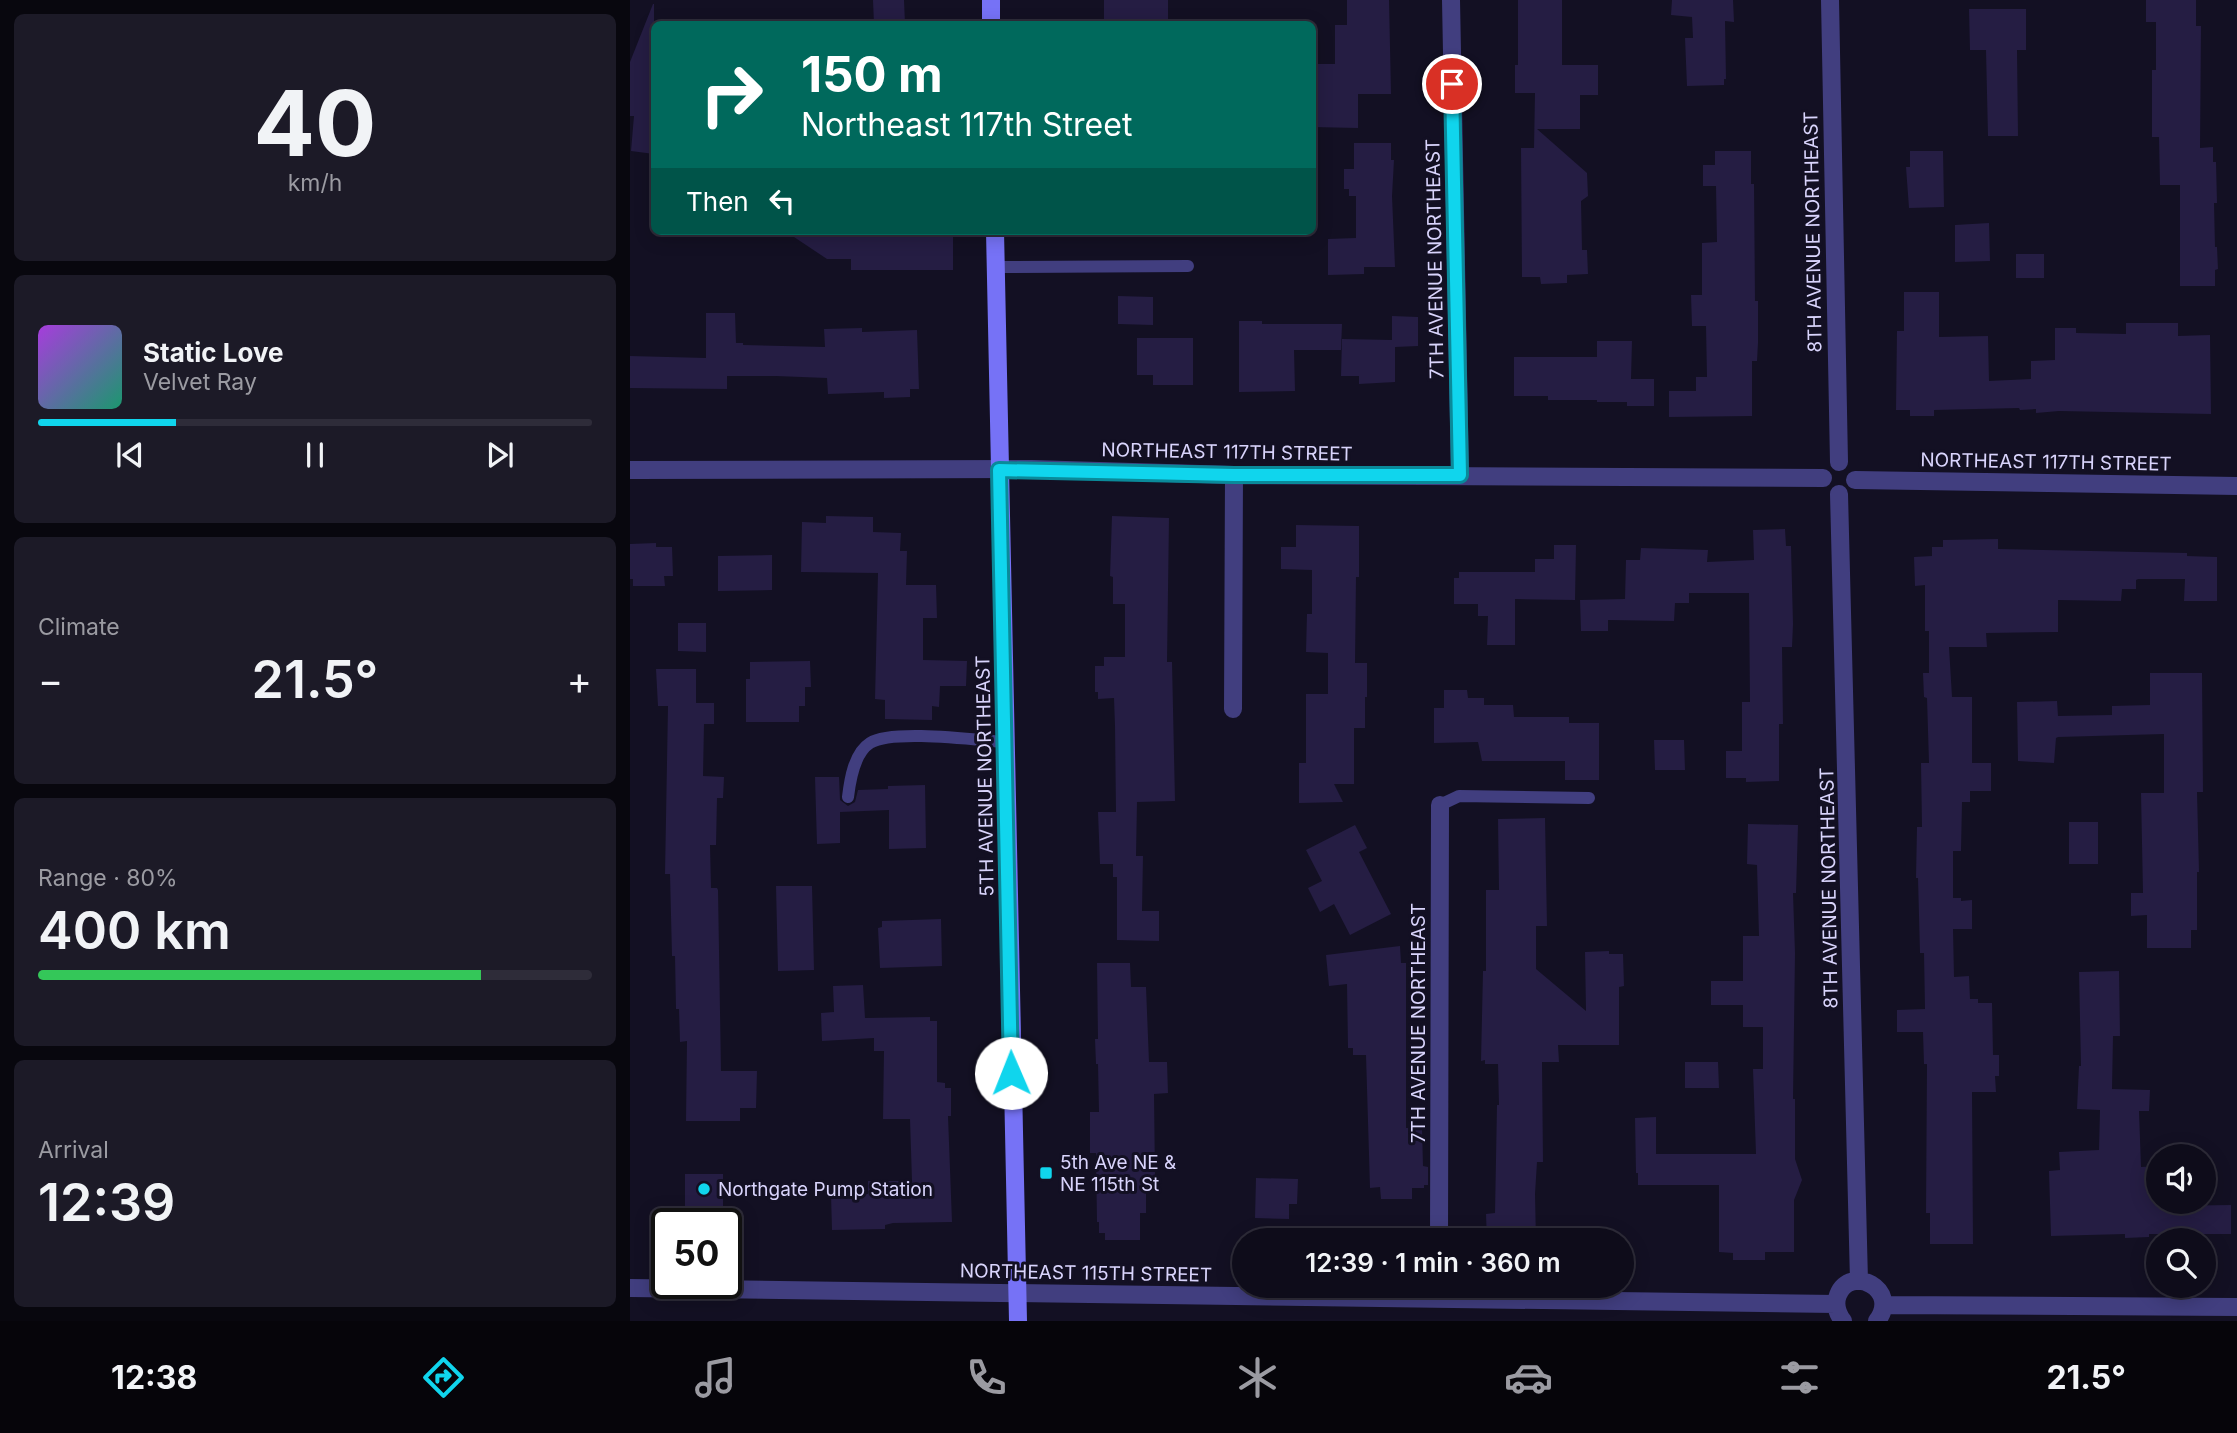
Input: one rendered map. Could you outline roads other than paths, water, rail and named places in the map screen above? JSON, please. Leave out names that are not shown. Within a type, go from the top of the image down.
[{"type":"main road","points":[[990,0],[991,21]]},
{"type":"main road","name":"5TH AVENUE NORTHEAST","points":[[995,235],[1018,1321]]},
{"type":"street","name":"7TH AVENUE NORTHEAST","points":[[1451,0],[1460,475]]},
{"type":"street","name":"8TH AVENUE NORTHEAST","points":[[1830,0],[1839,462]]},
{"type":"street","points":[[1839,462],[1852,469],[1855,480],[1850,489],[1839,494],[1827,490],[1823,478],[1827,467],[1839,462]]},
{"type":"street","name":"NORTHEAST 117TH STREET","points":[[630,470],[999,470],[1234,475],[1823,478]]},
{"type":"street","points":[[1233,709],[1234,475]]},
{"type":"street","name":"NORTHEAST 117TH STREET","points":[[1855,480],[2237,486]]},
{"type":"street","name":"8TH AVENUE NORTHEAST","points":[[1839,494],[1860,1281]]},
{"type":"street","name":"7TH AVENUE NORTHEAST","points":[[1438,1228],[1440,805]]},
{"type":"street","points":[[1839,1313],[1841,1290],[1852,1282],[1860,1281],[1874,1286],[1883,1297],[1880,1313],[2237,1307]]},
{"type":"street","name":"NORTHEAST 115TH STREET","points":[[630,1288],[1232,1293]]},
{"type":"street","name":"NORTHEAST 115TH STREET","points":[[1538,1298],[1839,1313]]},
{"type":"lane","points":[[996,267],[1188,266]]},
{"type":"lane","points":[[848,797],[849,783],[857,758],[870,743],[893,738],[929,737],[1004,742]]},
{"type":"lane","points":[[1440,805],[1459,796],[1589,798]]},
{"type":"place","name":"5th Ave NE & NE 115th St","points":[[1046,1173]]},
{"type":"place","name":"Northgate Pump Station","points":[[704,1189]]}]
